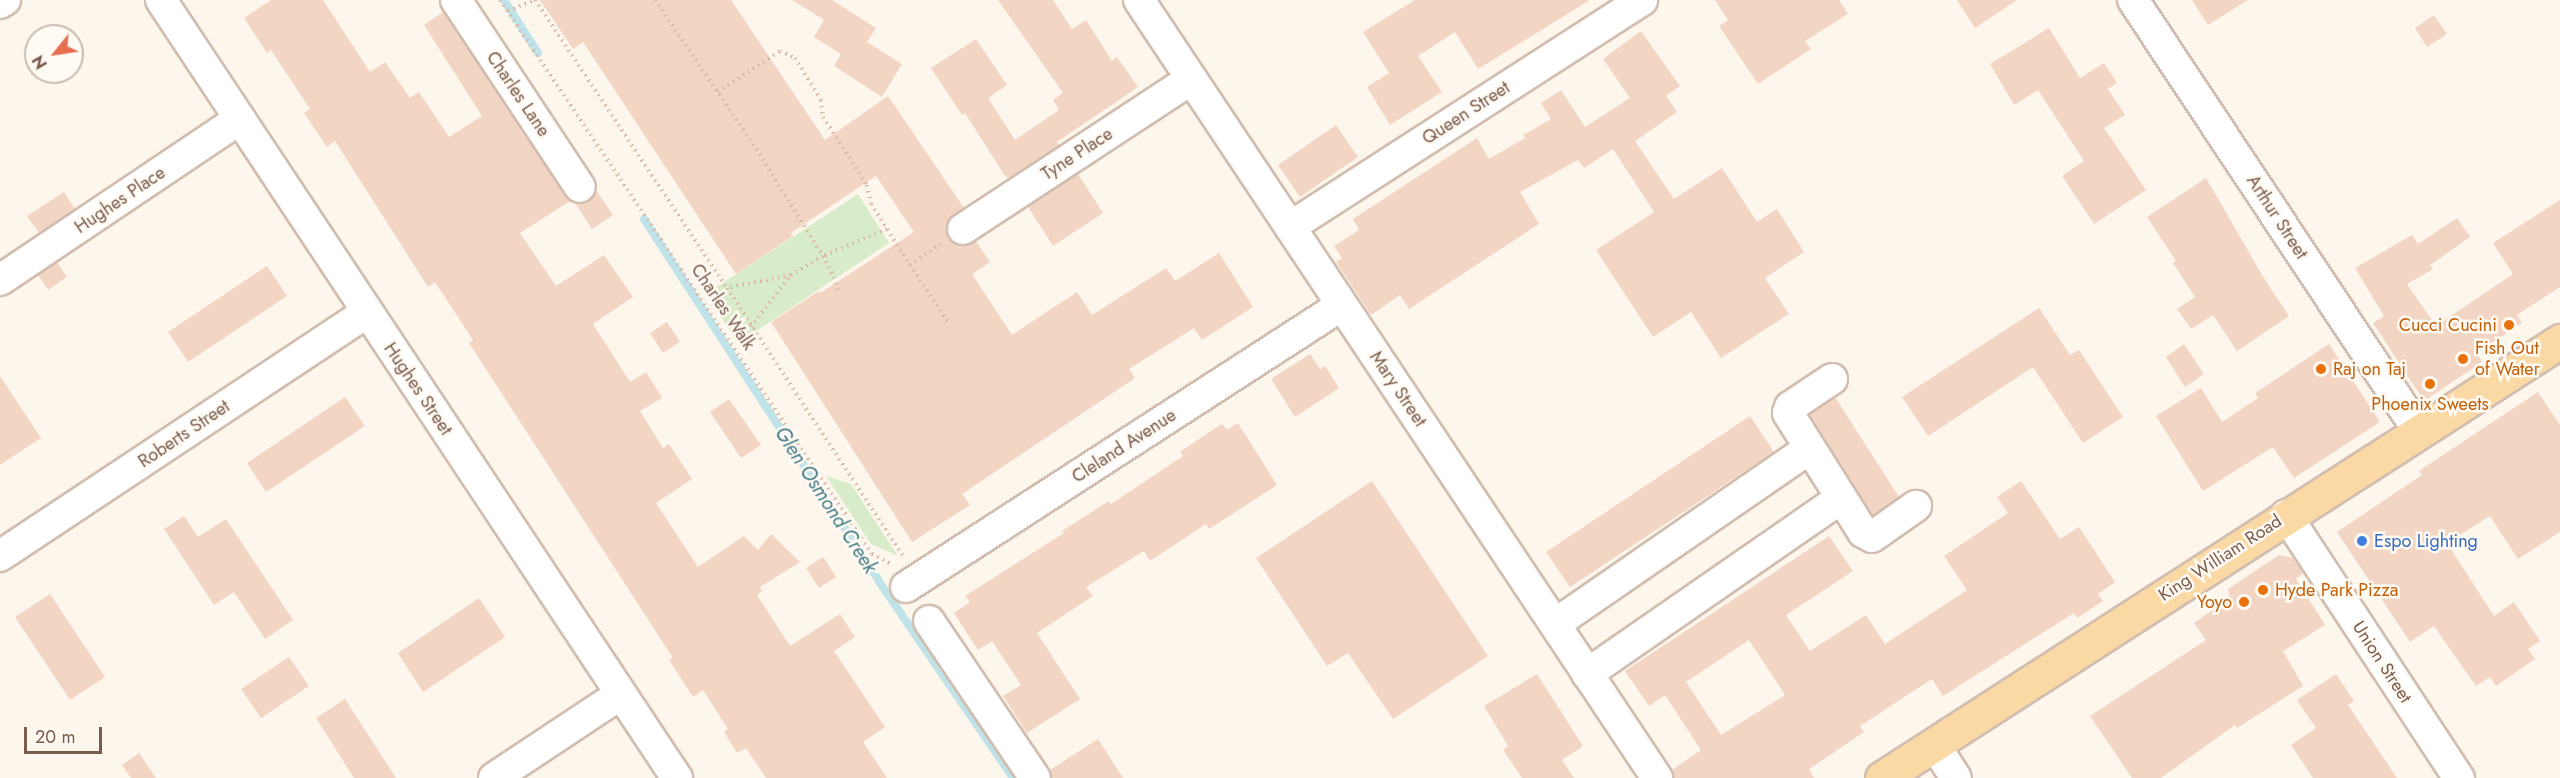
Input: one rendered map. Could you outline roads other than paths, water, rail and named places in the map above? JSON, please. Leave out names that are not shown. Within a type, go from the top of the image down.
[{"type":"main road","name":"King William Road","points":[[1882,778],[2286,515],[2420,433],[2560,341]]},
{"type":"street","points":[[0,3],[5,0]]},
{"type":"street","name":"Hughes Street","points":[[160,0],[677,778]]},
{"type":"street","name":"Charles Lane","points":[[456,0],[580,187]]},
{"type":"street","name":"Mary Street","points":[[1139,0],[1657,778]]},
{"type":"street","name":"Queen Street","points":[[1290,227],[1642,0]]},
{"type":"street","name":"Arthur Street","points":[[2133,0],[2420,433]]},
{"type":"street","name":"Tyne Place","points":[[963,229],[1191,79]]},
{"type":"street","name":"Hughes Place","points":[[0,280],[240,119]]},
{"type":"street","name":"Cleland Avenue","points":[[907,575],[1342,305]]},
{"type":"street","name":"Roberts Street","points":[[0,556],[368,312]]},
{"type":"street","points":[[1832,379],[1790,407],[1788,413],[1841,498],[1868,537],[1872,537],[1917,506]]},
{"type":"street","points":[[1555,624],[1809,449]]},
{"type":"street","points":[[1587,674],[1841,498]]},
{"type":"street","name":"Union Street","points":[[2286,515],[2459,778]]},
{"type":"street","points":[[929,621],[1035,778]]},
{"type":"street","points":[[494,778],[621,694]]},
{"type":"street","points":[[1934,744],[1956,778]]},
{"type":"waterway","name":"Glen Osmond Creek","points":[[504,0],[538,53]]},
{"type":"waterway","name":"Glen Osmond Creek","points":[[644,219],[878,580],[1013,778]]},
{"type":"place","name":"Cucci Cucini","points":[[2509,325]]},
{"type":"place","name":"Fish Out of Water","points":[[2463,359]]},
{"type":"place","name":"Raj on Taj","points":[[2321,369]]},
{"type":"place","name":"Phoenix Sweets","points":[[2430,384]]},
{"type":"place","name":"Espo Lighting","points":[[2362,541]]},
{"type":"place","name":"Hyde Park Pizza","points":[[2263,590]]},
{"type":"place","name":"Yoyo","points":[[2244,602]]}]
